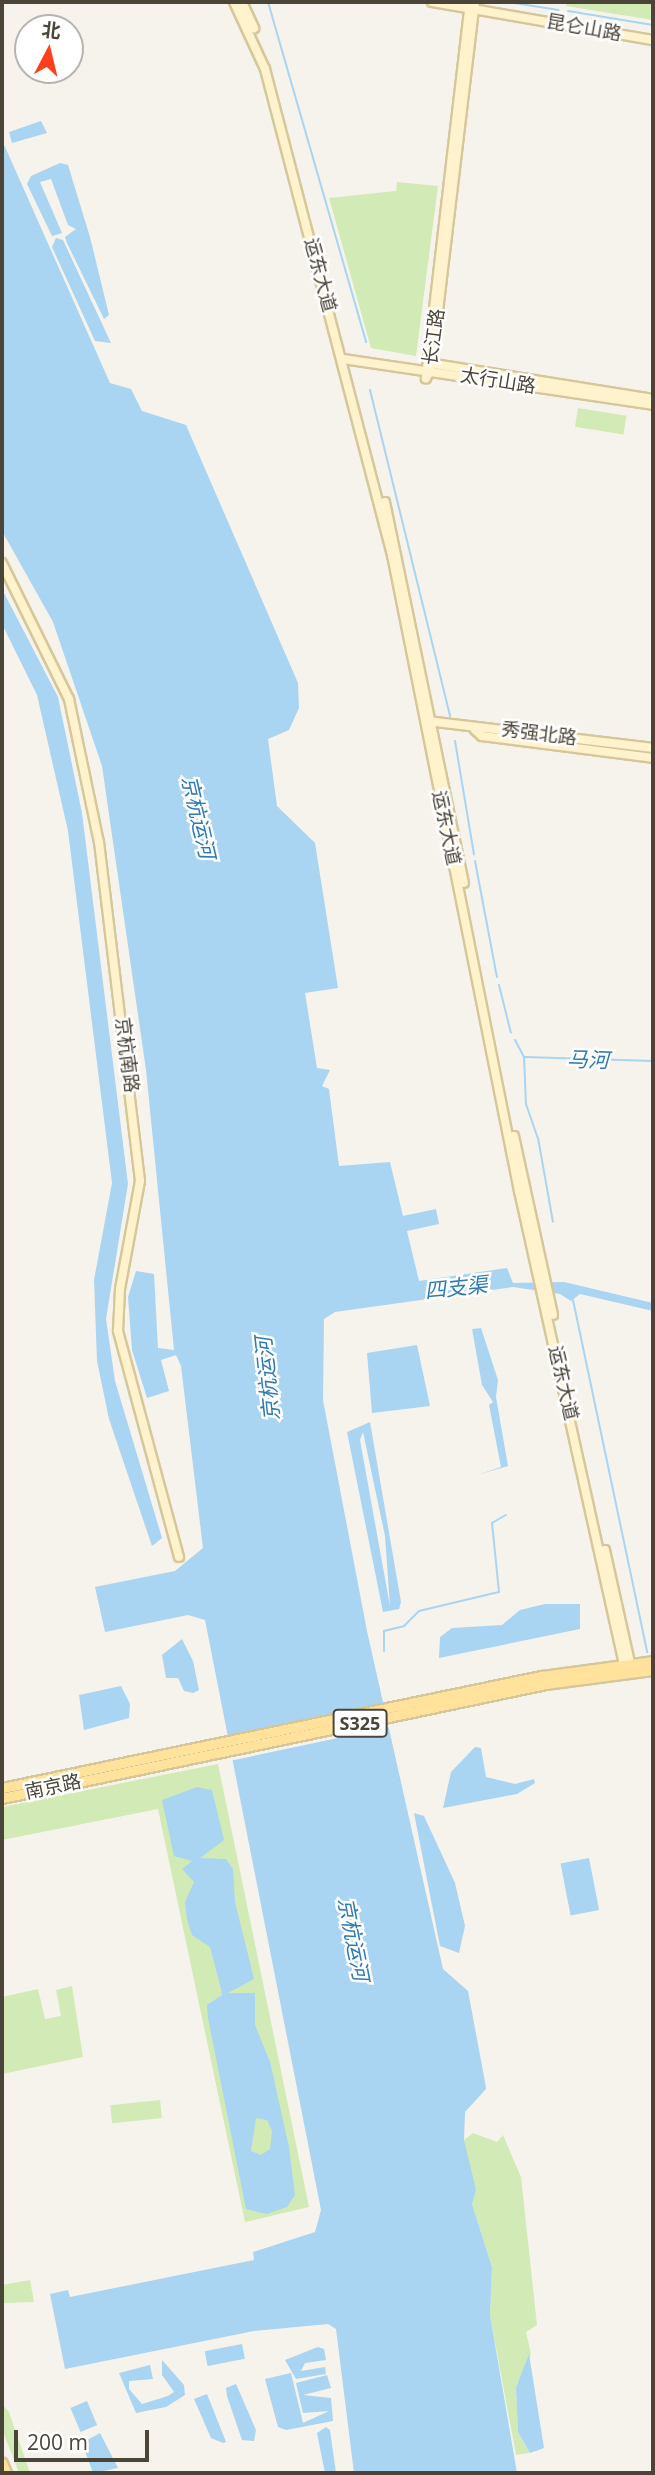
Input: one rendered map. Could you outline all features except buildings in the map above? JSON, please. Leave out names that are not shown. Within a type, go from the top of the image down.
[{"type":"main road","name":"S325","points":[[104,1771],[653,1661]]},
{"type":"main road","name":"S325","points":[[621,1666],[653,1670]]},
{"type":"main road","name":"南京路","points":[[2,1788],[104,1771]]},
{"type":"main road","name":"南京路","points":[[2,1798],[104,1771]]},
{"type":"main road","points":[[2,2463],[6,2473]]},
{"type":"street","name":"运东大道","points":[[234,2],[265,69],[345,358]]},
{"type":"street","name":"运东大道","points":[[242,2],[270,68],[345,358],[392,555],[621,1666]]},
{"type":"street","name":"昆仑山路","points":[[432,2],[472,5],[653,40]]},
{"type":"street","name":"长江路","points":[[428,366],[472,5]]},
{"type":"street","name":"太行山路","points":[[345,358],[428,366],[653,399]]},
{"type":"street","name":"太行山路","points":[[428,366],[653,405]]},
{"type":"street","name":"京杭南路","points":[[2,563],[69,699],[97,829],[139,1163],[118,1331],[179,1556]]},
{"type":"street","name":"秀强北路","points":[[428,723],[653,750]]},
{"type":"street","name":"秀强北路","points":[[428,723],[653,750]]},
{"type":"street","points":[[475,730],[482,736],[653,758]]},
{"type":"green space","points":[[567,2],[653,2],[653,20],[566,6]]},
{"type":"green space","points":[[397,182],[438,186],[416,356],[371,348],[329,198],[396,191]]},
{"type":"green space","points":[[578,408],[626,416],[623,434],[575,427]]},
{"type":"green space","points":[[218,1764],[309,2207],[245,2222],[158,1809],[2,1840],[2,1807]]},
{"type":"green space","points":[[72,1986],[83,2057],[2,2074],[2,1997],[38,1989],[45,2019],[61,2016],[56,1990]]},
{"type":"green space","points":[[160,2100],[162,2118],[112,2123],[110,2105]]},
{"type":"green space","points":[[473,2133],[497,2142],[503,2135],[521,2177],[537,2325],[526,2332],[531,2354],[516,2388],[518,2432],[530,2453],[516,2455],[490,2315],[492,2267],[472,2204],[464,2140]]},
{"type":"green space","points":[[30,2280],[34,2302],[2,2303],[2,2285]]},
{"type":"green space","points":[[2,2404],[9,2412],[30,2473],[19,2473],[2,2429]]},
{"type":"water","points":[[41,121],[47,133],[12,143],[9,132]]},
{"type":"water","points":[[2,140],[110,383],[131,389],[142,411],[186,425],[298,683],[299,708],[289,730],[268,739],[277,806],[315,843],[338,988],[305,993],[317,1068],[330,1070],[322,1086],[329,1089],[339,1166],[390,1162],[403,1216],[436,1209],[439,1224],[407,1231],[419,1281],[507,1268],[513,1283],[564,1282],[653,1303],[653,1311],[580,1294],[571,1301],[560,1294],[513,1287],[335,1312],[324,1319],[323,1400],[367,1631],[443,1969],[468,1991],[485,2082],[486,2089],[465,2112],[464,2140],[476,2190],[472,2204],[492,2267],[490,2315],[517,2473],[354,2473],[336,2329],[328,2324],[254,2331],[65,2369],[50,2294],[68,2290],[70,2297],[254,2260],[253,2252],[315,2232],[321,2210],[205,1620],[188,1615],[105,1632],[95,1587],[175,1571],[203,1548],[181,1366],[176,1355],[161,1360],[169,1391],[147,1398],[132,1350],[128,1297],[136,1271],[154,1274],[158,1348],[174,1350],[146,1070],[102,766],[53,622],[2,531]]},
{"type":"water","points":[[60,163],[68,165],[90,237],[109,315],[104,319],[67,243],[65,237],[76,229],[68,225],[51,179],[40,182],[62,233],[52,236],[27,184],[31,176]]},
{"type":"water","points":[[56,238],[63,240],[111,343],[95,341],[52,247]]},
{"type":"water","points":[[2,589],[58,697],[82,813],[128,1184],[106,1319],[115,1381],[162,1538],[152,1546],[109,1419],[97,1361],[94,1280],[112,1183],[68,831],[37,695],[2,624]]},
{"type":"water","points":[[481,1328],[498,1380],[496,1397],[508,1466],[477,1475],[501,1467],[489,1405],[493,1402],[482,1385],[472,1329]]},
{"type":"water","points":[[417,1345],[430,1406],[372,1413],[367,1353]]},
{"type":"water","points":[[370,1422],[401,1602],[399,1609],[383,1612],[347,1432]],"holes":[[[363,1432],[385,1536],[390,1606],[360,1440]]]},
{"type":"water","points":[[545,1604],[580,1604],[580,1629],[439,1658],[440,1637],[452,1628],[502,1625],[520,1610]]},
{"type":"water","points":[[182,1639],[193,1661],[199,1690],[193,1693],[184,1691],[178,1678],[166,1678],[162,1655]]},
{"type":"water","points":[[121,1686],[130,1704],[129,1718],[84,1730],[79,1695]]},
{"type":"water","points":[[475,1747],[481,1748],[486,1777],[515,1784],[534,1779],[535,1783],[517,1794],[443,1808],[451,1772]]},
{"type":"water","points":[[197,1787],[212,1790],[224,1840],[200,1858],[226,1859],[233,1869],[235,1902],[254,1979],[228,1993],[255,1993],[255,2025],[270,2062],[289,2147],[295,2195],[287,2207],[267,2214],[246,2209],[208,2018],[207,2005],[222,1995],[221,1989],[210,1947],[192,1935],[187,1919],[185,1902],[194,1882],[182,1869],[192,1861],[174,1856],[162,1800]],"holes":[[[256,2118],[267,2120],[272,2131],[270,2149],[261,2155],[251,2151]]]},
{"type":"water","points":[[414,1813],[424,1816],[455,1883],[465,1926],[459,1953],[440,1946]]},
{"type":"water","points":[[589,1858],[599,1910],[571,1916],[561,1864]]},
{"type":"water","points":[[242,2344],[245,2359],[208,2366],[205,2351]]},
{"type":"water","points":[[318,2347],[324,2349],[326,2360],[305,2363],[301,2371],[325,2367],[326,2374],[296,2379],[285,2360]]},
{"type":"water","points":[[529,2354],[544,2448],[530,2453],[518,2432],[516,2388]]},
{"type":"water","points":[[162,2360],[184,2385],[185,2395],[166,2407],[136,2413],[119,2373],[150,2365],[153,2379],[129,2381],[129,2389],[142,2404],[174,2392],[162,2375]]},
{"type":"water","points":[[291,2373],[303,2423],[329,2411],[303,2413],[296,2383],[327,2375],[331,2388],[303,2395],[331,2398],[333,2421],[286,2430],[278,2427],[265,2379]]},
{"type":"water","points":[[236,2384],[256,2430],[254,2441],[242,2440],[227,2396],[226,2388]]},
{"type":"water","points":[[207,2394],[226,2442],[211,2438],[194,2399]]},
{"type":"water","points":[[87,2401],[97,2425],[81,2432],[70,2408]]},
{"type":"water","points":[[326,2427],[330,2430],[336,2473],[325,2473],[317,2433]]},
{"type":"water","points":[[100,2433],[118,2468],[93,2473],[82,2443]]},
{"type":"pier","points":[[387,1703],[392,1726],[230,1761],[225,1738]]},
{"type":"waterway","points":[[268,2],[366,342]]},
{"type":"waterway","points":[[508,2],[558,10]]},
{"type":"waterway","points":[[568,11],[653,25]]},
{"type":"waterway","points":[[370,390],[450,716]]},
{"type":"waterway","points":[[455,741],[474,854]]},
{"type":"waterway","points":[[475,861],[497,977]]},
{"type":"waterway","points":[[499,985],[511,1033]]},
{"type":"waterway","points":[[515,1040],[524,1057],[526,1104],[538,1138],[553,1222]]},
{"type":"waterway","name":"马河","points":[[525,1057],[653,1061]]},
{"type":"waterway","points":[[573,1300],[647,1652]]},
{"type":"waterway","points":[[384,1651],[384,1631],[404,1626],[419,1611],[499,1592],[492,1523],[506,1515]]},
{"type":"water label","name":"京杭运河","points":[[199,817]]},
{"type":"water label","name":"四支渠","points":[[456,1287]]},
{"type":"water label","name":"京杭运河","points":[[267,1379]]},
{"type":"water label","name":"京杭运河","points":[[354,1939]]}]
